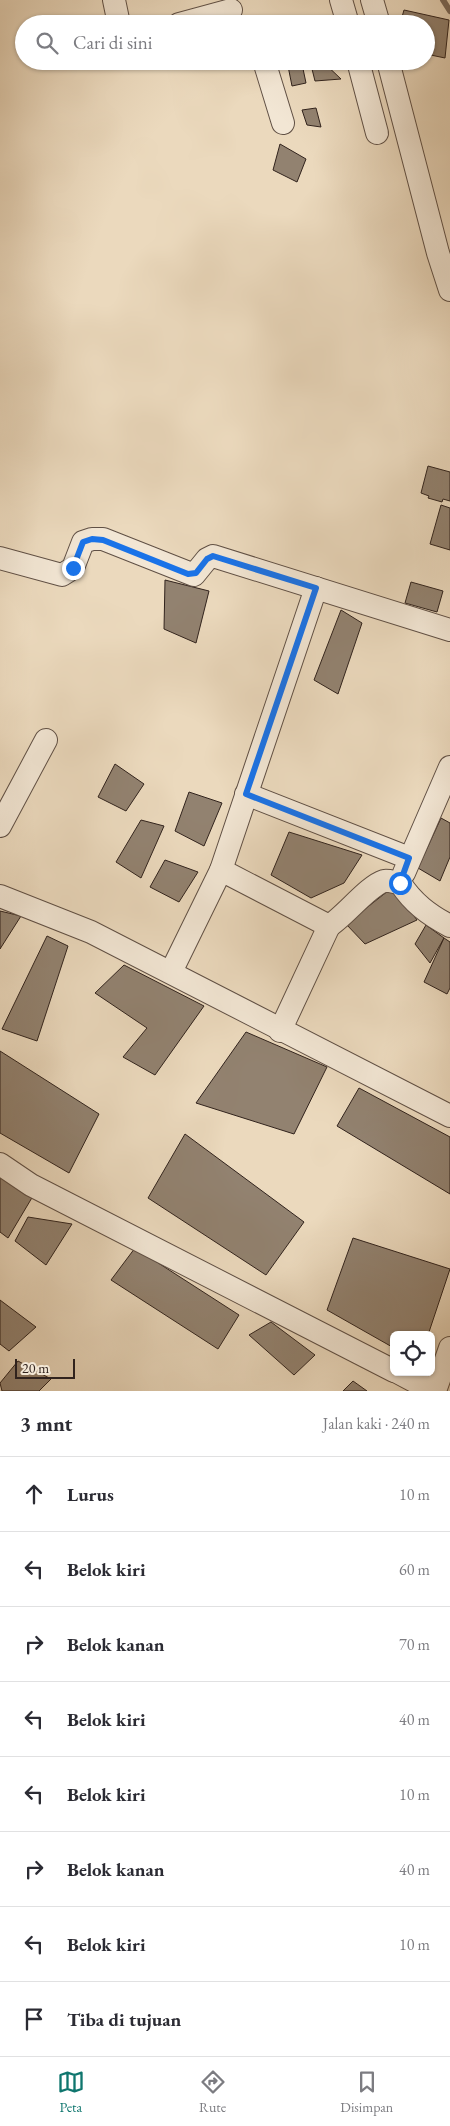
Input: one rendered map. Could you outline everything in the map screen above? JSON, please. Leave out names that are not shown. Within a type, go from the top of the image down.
[{"type":"street","points":[[114,0],[117,15]]},
{"type":"street","points":[[372,0],[376,15]]},
{"type":"street","points":[[215,15],[231,11]]},
{"type":"street","points":[[267,70],[283,123]]},
{"type":"street","points":[[360,70],[377,133]]},
{"type":"street","points":[[390,70],[438,253],[450,290]]},
{"type":"street","points":[[0,558],[62,575],[73,568],[83,542],[92,539],[103,540],[188,574],[196,573],[207,559],[213,556],[450,630]]},
{"type":"street","points":[[171,972],[221,870],[316,588]]},
{"type":"street","points":[[0,826],[46,740]]},
{"type":"street","points":[[400,883],[409,858],[450,767]]},
{"type":"street","points":[[246,794],[409,858]]},
{"type":"street","points":[[221,870],[329,926]]},
{"type":"street","points":[[280,1031],[329,926],[341,918],[372,888],[385,881],[400,883],[410,898],[430,916],[450,926]]},
{"type":"street","points":[[0,896],[91,932],[171,972],[280,1031],[450,1116]]},
{"type":"street","points":[[0,1164],[31,1185],[390,1368]]},
{"type":"street","points":[[405,1376],[434,1391],[450,1348]]},
{"type":"building","points":[[404,10],[426,15],[403,15]]},
{"type":"building","points":[[435,17],[449,20],[445,58],[435,56]]},
{"type":"building","points":[[289,70],[303,70],[306,83],[292,86]]},
{"type":"building","points":[[312,70],[332,70],[341,79],[315,81]]},
{"type":"building","points":[[316,108],[321,127],[307,125],[302,110]]},
{"type":"building","points":[[280,144],[306,159],[297,182],[273,170]]},
{"type":"building","points":[[428,466],[450,472],[450,501],[443,499],[442,502],[428,498],[429,496],[421,493]]},
{"type":"building","points":[[441,505],[450,508],[450,550],[430,544]]},
{"type":"building","points":[[165,580],[209,591],[196,643],[164,629]]},
{"type":"building","points":[[411,582],[443,591],[437,612],[405,603]]},
{"type":"building","points":[[341,610],[362,623],[338,694],[314,680]]},
{"type":"building","points":[[115,764],[144,784],[126,811],[98,797]]},
{"type":"building","points":[[189,792],[222,803],[204,846],[175,831]]},
{"type":"building","points":[[441,818],[450,823],[450,857],[440,881],[418,868]]},
{"type":"building","points":[[141,820],[164,826],[141,878],[116,862]]},
{"type":"building","points":[[289,832],[362,855],[344,883],[311,898],[271,875]]},
{"type":"building","points":[[165,860],[198,872],[179,902],[150,887]]},
{"type":"building","points":[[393,887],[417,920],[365,944],[346,924]]},
{"type":"building","points":[[0,911],[21,916],[0,949]]},
{"type":"building","points":[[426,925],[444,938],[430,963],[415,944]]},
{"type":"building","points":[[47,936],[68,946],[37,1041],[2,1029]]},
{"type":"building","points":[[444,938],[450,942],[450,988],[447,994],[424,982]]},
{"type":"building","points":[[124,965],[204,1006],[155,1075],[123,1057],[147,1028],[95,993]]},
{"type":"building","points":[[246,1032],[327,1067],[294,1134],[196,1103]]},
{"type":"building","points":[[0,1051],[99,1114],[69,1173],[0,1133]]},
{"type":"building","points":[[359,1088],[450,1137],[450,1194],[337,1126]]},
{"type":"building","points":[[185,1134],[304,1222],[266,1275],[148,1198]]},
{"type":"building","points":[[0,1174],[33,1196],[8,1238],[0,1232]]},
{"type":"building","points":[[28,1217],[72,1224],[46,1265],[15,1241]]},
{"type":"building","points":[[353,1238],[450,1269],[429,1331],[390,1331],[390,1346],[327,1310]]},
{"type":"building","points":[[135,1248],[239,1315],[218,1349],[111,1280]]},
{"type":"building","points":[[0,1300],[36,1327],[9,1351],[0,1344]]},
{"type":"building","points":[[271,1322],[315,1355],[294,1375],[249,1335]]},
{"type":"building","points":[[18,1361],[51,1379],[39,1391],[2,1391],[0,1383]]},
{"type":"building","points":[[353,1381],[367,1391],[343,1391]]},
{"type":"waterway","points":[[443,0],[450,11]]},
{"type":"route","points":[[73,568],[79,548],[83,542],[92,539],[111,542],[188,574],[194,575],[207,559],[213,556],[316,588],[246,794],[409,858],[400,883]]}]
